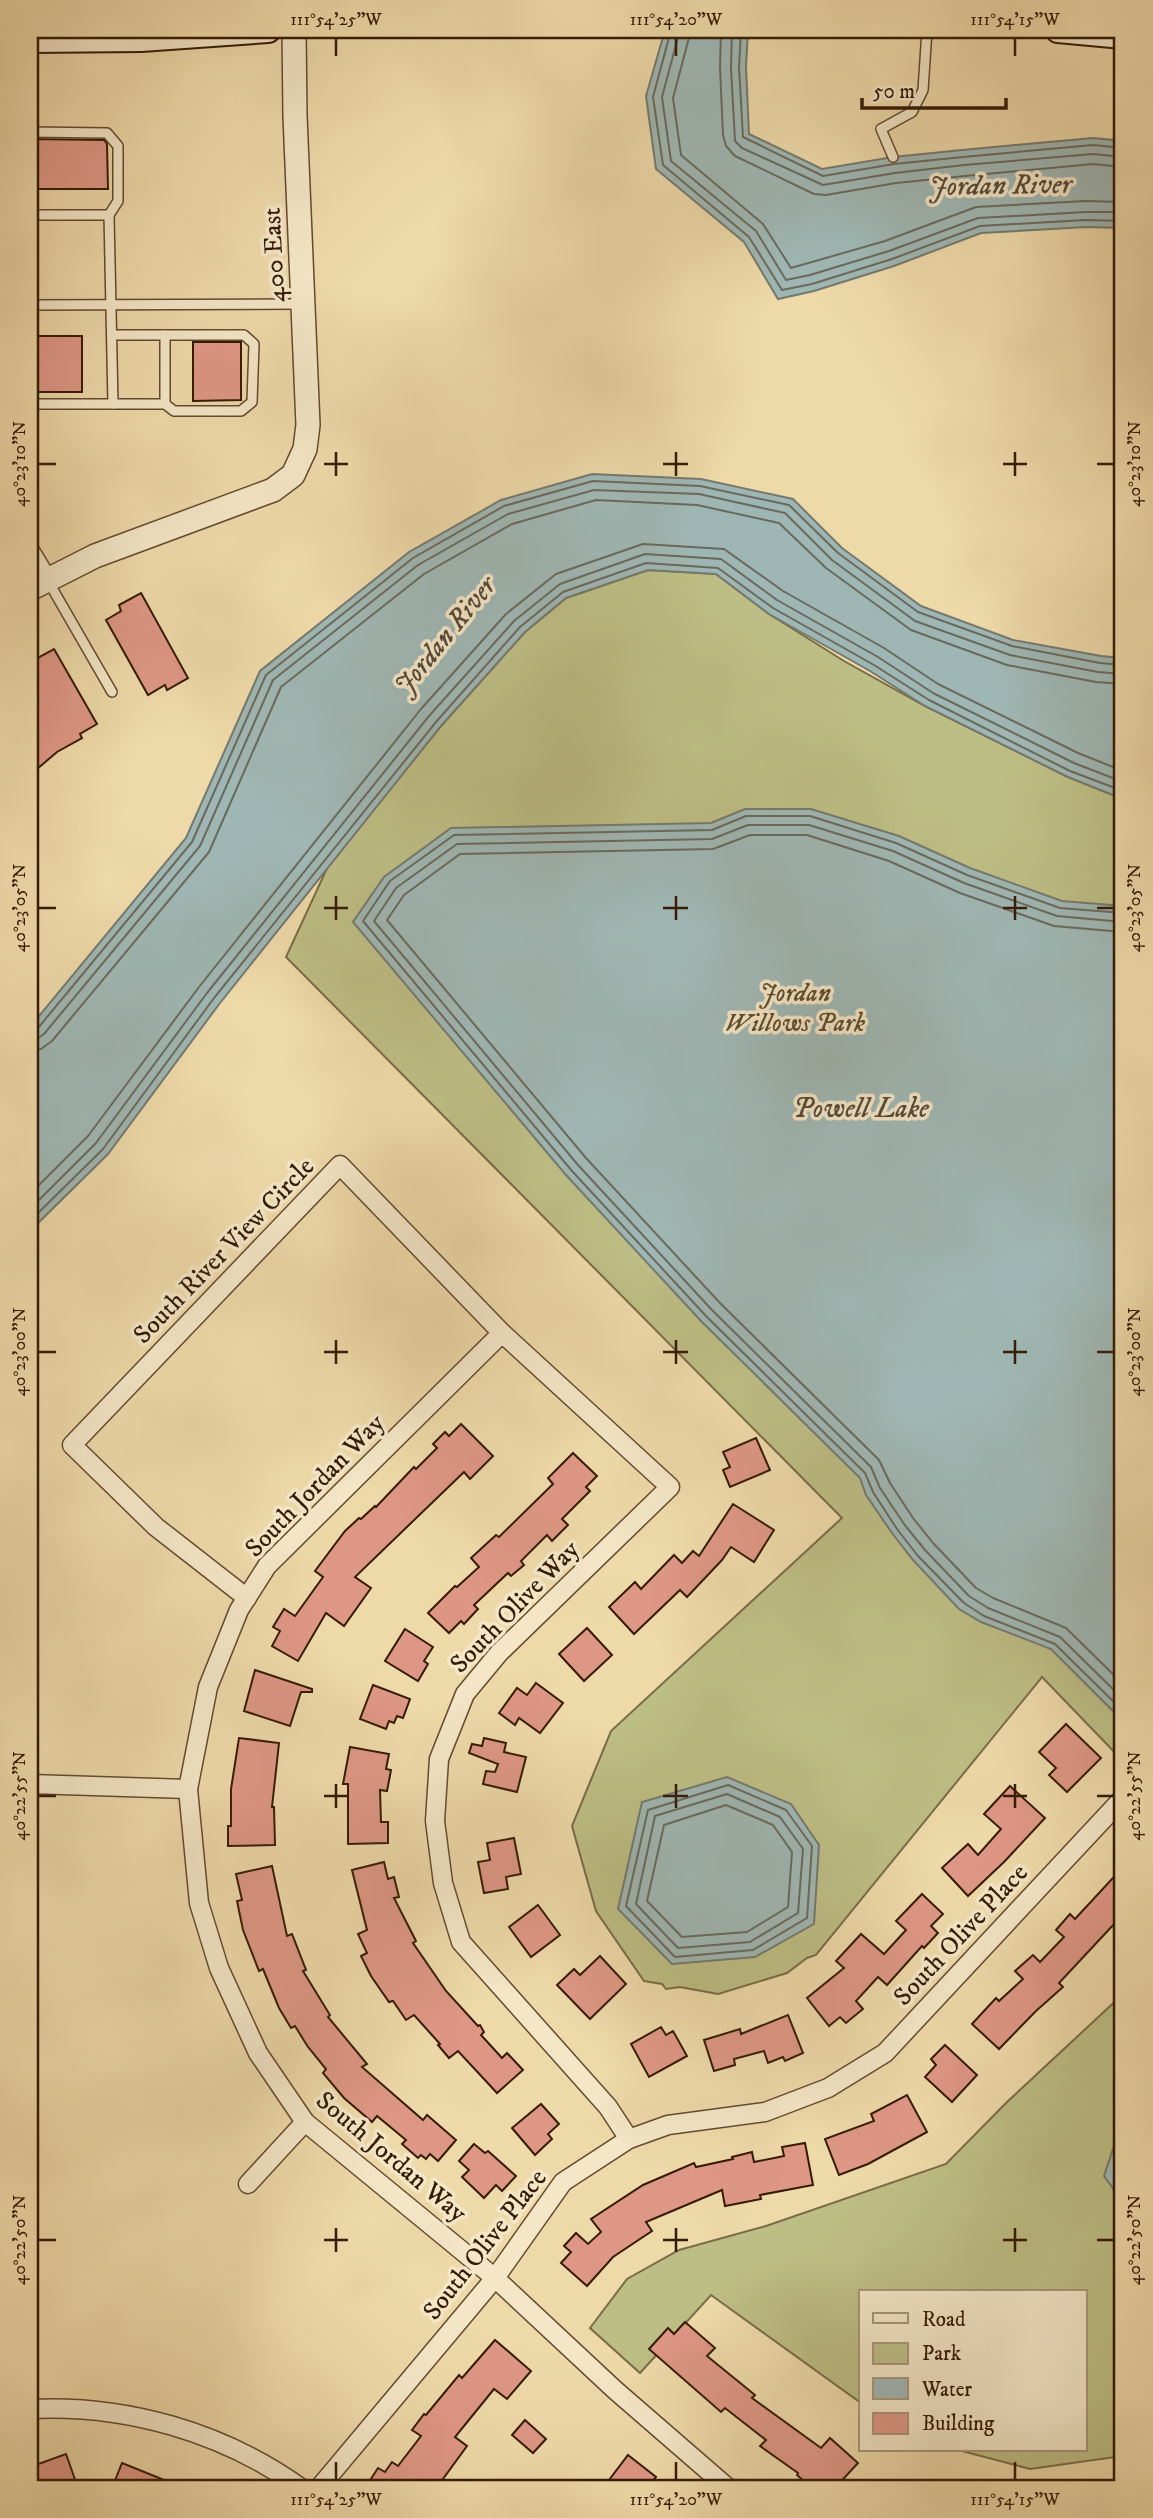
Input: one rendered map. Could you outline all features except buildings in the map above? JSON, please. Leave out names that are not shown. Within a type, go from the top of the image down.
[{"type":"main road","points":[[30,40],[141,39],[268,30]]},
{"type":"main road","points":[[1058,30],[1123,36]]},
{"type":"street","name":"400 East","points":[[38,584],[94,556],[272,490],[293,475],[304,449],[308,425],[294,30]]},
{"type":"street","points":[[30,551],[38,584]]},
{"type":"street","name":"South River View Circle","points":[[247,1598],[156,1527],[72,1445],[341,1165],[502,1333],[670,1487]]},
{"type":"street","name":"South Jordan Way","points":[[502,1333],[267,1566],[239,1610],[208,1687],[188,1789],[199,1903],[219,1968],[258,2053],[304,2122],[495,2278],[615,2390],[725,2487]]},
{"type":"street","name":"South Olive Way","points":[[629,2139],[608,2107],[460,1942],[443,1883],[435,1821],[439,1759],[465,1694],[499,1653],[670,1487]]},
{"type":"street","points":[[30,1784],[188,1789]]},
{"type":"street","name":"South Olive Place","points":[[319,2488],[495,2278],[563,2182],[629,2139],[668,2125],[765,2112],[828,2088],[885,2053],[1123,1798]]},
{"type":"street","points":[[248,2184],[304,2122]]},
{"type":"street","points":[[30,2409],[68,2407],[165,2423],[213,2440],[274,2469],[301,2488]]},
{"type":"lane","points":[[893,157],[881,129],[912,112],[923,90],[927,30]]},
{"type":"lane","points":[[30,132],[107,133],[118,146],[118,201],[109,215],[113,404]]},
{"type":"lane","points":[[30,215],[109,215]]},
{"type":"lane","points":[[30,305],[303,304]]},
{"type":"lane","points":[[30,404],[165,404],[174,411],[241,411],[252,402],[254,344],[244,335],[112,335]]},
{"type":"lane","points":[[165,335],[165,404]]},
{"type":"lane","points":[[38,584],[112,692]]},
{"type":"green space","name":"Jordan Willows Park","points":[[648,570],[716,574],[769,614],[844,661],[925,706],[1068,777],[1123,799],[1123,1761],[1042,1677],[816,1955],[807,1958],[787,1973],[718,1994],[680,1987],[666,1989],[662,1984],[644,1981],[596,1911],[572,1826],[611,1731],[842,1518],[286,957],[329,864],[441,726],[525,632],[566,598]]},
{"type":"green space","points":[[1123,1994],[1123,2456],[1030,2469],[966,2452],[1086,2452],[1086,2290],[859,2290],[859,2402],[711,2295],[640,2373],[590,2328],[627,2279],[679,2250],[766,2226],[946,2164],[1006,2103]]},
{"type":"water","name":"Jordan River","points":[[665,30],[748,30],[746,67],[749,134],[822,169],[893,157],[962,150],[1093,138],[1123,141],[1123,228],[1087,227],[981,233],[894,266],[814,291],[778,299],[744,242],[656,169],[646,96]]},
{"type":"water","name":"Jordan River","points":[[592,474],[701,479],[793,499],[842,548],[921,606],[1013,640],[1123,658],[1123,799],[1068,777],[925,706],[870,671],[769,614],[716,574],[648,570],[566,598],[525,632],[441,726],[220,1003],[108,1154],[30,1231],[30,1027],[186,838],[260,671],[409,552],[501,500]]},
{"type":"water","name":"Powell Lake","points":[[745,809],[811,809],[899,836],[970,868],[1062,901],[1123,906],[1123,1721],[1051,1649],[981,1622],[959,1609],[913,1560],[892,1533],[866,1495],[860,1478],[701,1321],[566,1175],[353,922],[384,877],[451,828],[711,823]]},
{"type":"water","points":[[727,1777],[791,1804],[819,1845],[814,1924],[755,1957],[672,1964],[618,1909],[642,1802]]},
{"type":"water","points":[[1123,2119],[1123,2202],[1104,2176]]}]
